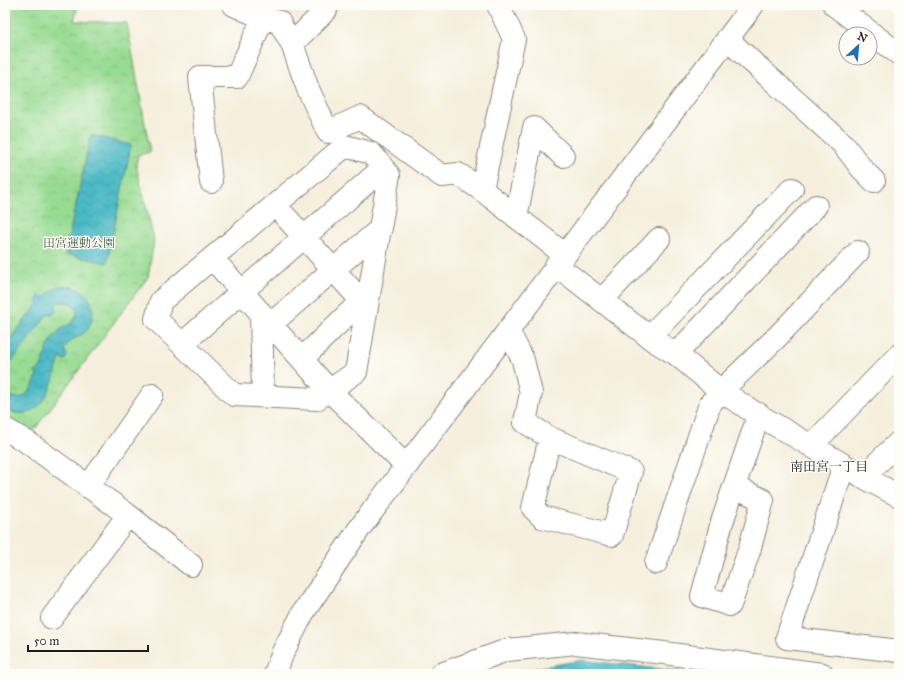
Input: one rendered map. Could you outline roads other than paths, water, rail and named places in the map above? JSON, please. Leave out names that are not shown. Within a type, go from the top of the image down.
[{"type":"street","points":[[234,5],[262,18],[279,22],[292,44],[308,89],[328,132],[360,117],[442,176],[458,174],[482,190],[516,217],[602,300],[649,337],[676,354],[721,391],[863,477],[899,496]]},
{"type":"street","points":[[292,44],[326,10],[324,5]]},
{"type":"street","points":[[482,190],[514,40],[498,5]]},
{"type":"street","points":[[275,674],[283,652],[303,613],[359,529],[753,5]]},
{"type":"street","points":[[834,5],[899,54]]},
{"type":"street","points":[[211,182],[200,77],[237,77],[262,18]]},
{"type":"street","points":[[727,39],[843,144],[862,169],[874,180]]},
{"type":"street","points":[[516,217],[534,128],[563,156]]},
{"type":"street","points":[[345,146],[372,153],[383,168],[389,175],[381,228],[364,304],[356,372],[317,399],[234,395],[156,319],[161,301],[345,146]]},
{"type":"street","points":[[182,344],[383,168]]},
{"type":"street","points":[[649,337],[792,188]]},
{"type":"street","points":[[275,205],[364,304]]},
{"type":"street","points":[[676,354],[816,206]]},
{"type":"street","points":[[266,319],[333,269],[381,228]]},
{"type":"street","points":[[602,300],[658,239]]},
{"type":"street","points":[[656,563],[710,404],[721,391],[778,336],[858,252]]},
{"type":"street","points":[[212,258],[329,390],[406,466]]},
{"type":"street","points":[[302,359],[364,304]]},
{"type":"street","points":[[264,396],[266,319]]},
{"type":"street","points":[[508,330],[522,360],[531,393],[525,422],[550,438],[631,472],[612,534],[542,517],[533,508],[550,438]]},
{"type":"street","points":[[812,445],[899,355]]},
{"type":"street","points":[[88,487],[152,395]]},
{"type":"street","points":[[735,487],[763,500],[749,550],[730,605],[702,596],[722,522],[735,487],[758,414]]},
{"type":"street","points":[[5,429],[27,442],[128,515],[190,564]]},
{"type":"street","points":[[863,477],[899,442]]},
{"type":"street","points":[[844,465],[787,638],[899,651]]},
{"type":"street","points":[[52,618],[128,515]]},
{"type":"street","points":[[441,674],[507,650],[576,643],[822,674]]},
{"type":"water","name":"田宮運動公園","points":[[91,135],[131,145],[107,263],[65,254]]},
{"type":"water","points":[[60,286],[76,288],[88,297],[92,305],[92,320],[85,332],[71,340],[64,349],[67,355],[65,360],[60,358],[53,380],[44,400],[29,412],[18,413],[5,410],[5,392],[17,398],[26,395],[37,375],[35,373],[42,366],[47,348],[52,339],[61,329],[75,320],[77,312],[73,305],[66,302],[58,303],[54,306],[58,309],[55,313],[47,315],[5,370],[5,345],[36,306],[40,295],[43,298]]},
{"type":"water","points":[[582,660],[704,674],[502,674]]},
{"type":"district","name":"南田宮一丁目","points":[[829,466]]}]
